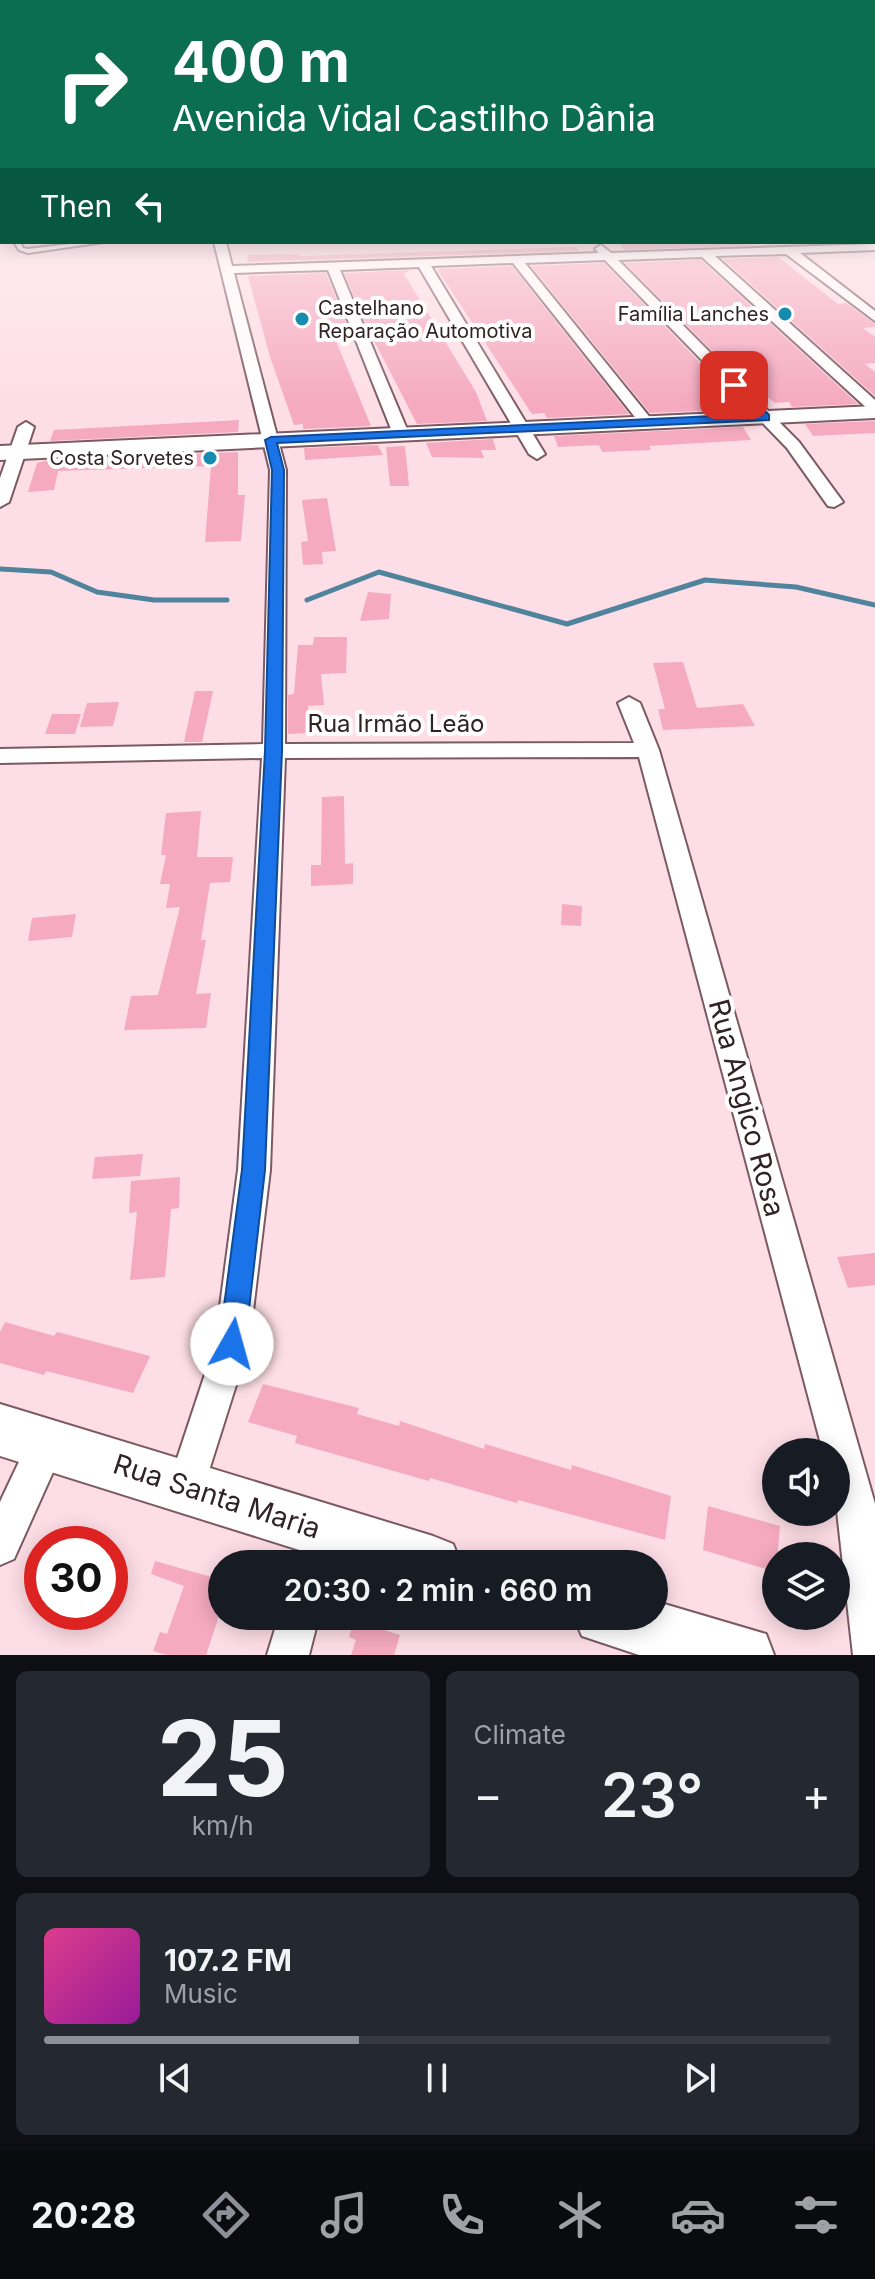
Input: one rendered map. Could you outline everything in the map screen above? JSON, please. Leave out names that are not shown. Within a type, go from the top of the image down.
[{"type":"street","points":[[601,249],[793,445],[834,502]]},
{"type":"street","points":[[187,1486],[232,1344],[254,1170],[274,751],[278,470],[224,256],[332,266],[805,249]]},
{"type":"street","points":[[789,250],[875,317]]},
{"type":"street","points":[[705,253],[875,410]]},
{"type":"street","points":[[516,260],[647,423]]},
{"type":"street","points":[[423,263],[537,454]]},
{"type":"street","points":[[332,266],[401,434]]},
{"type":"street","points":[[847,296],[875,293]]},
{"type":"street","points":[[10,452],[875,410]]},
{"type":"street","points":[[0,502],[9,483],[10,452],[26,427]]},
{"type":"street","name":"Rua Angico Rosa","points":[[629,703],[648,750],[859,1516],[874,1655]]},
{"type":"street","name":"Rua Irmão Leão","points":[[0,756],[274,751],[648,750]]},
{"type":"street","points":[[0,1545],[23,1436]]},
{"type":"street","name":"Rua Santa Maria","points":[[23,1436],[187,1486],[319,1547],[339,1550]]},
{"type":"street","points":[[288,1655],[295,1630]]},
{"type":"street","points":[[621,1632],[745,1655]]},
{"type":"lane","points":[[22,249],[42,249]]},
{"type":"building","points":[[508,249],[579,251],[247,262],[248,255]]},
{"type":"building","points":[[778,257],[838,304],[846,303],[875,324],[875,327],[863,328],[875,337],[875,363],[865,364],[875,372],[875,396],[723,259]]},
{"type":"building","points":[[701,260],[858,404],[792,407],[789,402],[775,403],[769,398],[760,399],[625,263]]},
{"type":"building","points":[[604,263],[737,401],[720,402],[727,410],[650,413],[531,266]]},
{"type":"building","points":[[512,266],[629,414],[547,418],[544,413],[532,414],[437,269]]},
{"type":"building","points":[[410,270],[404,274],[476,392],[487,421],[417,424],[368,329],[344,273]]},
{"type":"building","points":[[326,273],[349,330],[332,331],[371,426],[303,429],[303,424],[294,425],[270,357],[248,276]]},
{"type":"building","points":[[239,420],[238,432],[50,441],[54,430]]},
{"type":"building","points":[[875,421],[875,433],[813,436],[805,424]]},
{"type":"building","points":[[743,427],[751,440],[649,446],[651,450],[602,452],[599,445],[558,447],[554,436]]},
{"type":"building","points":[[493,439],[496,450],[481,450],[484,458],[432,457],[426,443]]},
{"type":"building","points":[[378,445],[383,455],[305,460],[304,448]]},
{"type":"building","points":[[405,446],[409,486],[390,486],[386,447]]},
{"type":"building","points":[[238,452],[238,495],[245,495],[241,541],[205,542],[211,466],[58,471],[54,490],[28,492],[37,463],[44,461]]},
{"type":"building","points":[[327,498],[336,551],[322,552],[323,564],[303,565],[301,542],[308,541],[302,500]]},
{"type":"building","points":[[368,592],[391,594],[389,619],[360,621]]},
{"type":"building","points":[[314,637],[347,637],[346,673],[321,674],[324,705],[308,706],[308,733],[288,734],[288,695],[294,694],[298,645],[313,645]]},
{"type":"building","points":[[683,662],[697,708],[743,704],[755,726],[663,730],[658,709],[665,709],[653,663]]},
{"type":"building","points":[[195,691],[213,691],[202,742],[184,742]]},
{"type":"building","points":[[119,702],[113,726],[80,727],[87,703]]},
{"type":"building","points":[[52,714],[81,714],[75,734],[45,734]]},
{"type":"building","points":[[344,796],[345,864],[353,863],[353,884],[311,886],[311,865],[321,865],[322,797]]},
{"type":"building","points":[[201,811],[197,857],[233,857],[230,882],[210,883],[201,940],[206,940],[196,994],[211,993],[206,1028],[124,1030],[131,996],[158,995],[180,907],[166,908],[170,884],[160,884],[166,855],[161,855],[166,813]]},
{"type":"building","points":[[562,904],[582,906],[581,926],[561,925]]},
{"type":"building","points":[[76,914],[72,937],[28,941],[32,918]]},
{"type":"building","points":[[143,1154],[140,1176],[92,1179],[95,1157]]},
{"type":"building","points":[[180,1177],[179,1208],[171,1209],[165,1277],[130,1280],[137,1212],[129,1213],[131,1181]]},
{"type":"building","points":[[875,1253],[875,1285],[848,1288],[837,1257]]},
{"type":"building","points":[[5,1322],[54,1336],[57,1332],[150,1356],[133,1393],[46,1371],[44,1375],[0,1363],[0,1332]]},
{"type":"building","points":[[263,1384],[359,1408],[357,1414],[399,1426],[400,1421],[484,1449],[485,1444],[571,1470],[572,1465],[671,1496],[665,1540],[430,1478],[429,1481],[295,1443],[297,1436],[248,1422]]},
{"type":"building","points":[[708,1506],[762,1521],[762,1526],[780,1526],[779,1542],[762,1542],[762,1568],[703,1550]]},
{"type":"building","points":[[155,1561],[208,1576],[208,1630],[214,1630],[206,1655],[167,1655],[153,1651],[160,1632],[167,1634],[184,1586],[151,1574]]},
{"type":"building","points":[[351,1630],[385,1630],[400,1635],[394,1655],[351,1655],[356,1640],[349,1637]]},
{"type":"waterway","points":[[1,569],[51,572],[97,592],[154,600],[227,600]]},
{"type":"waterway","points":[[307,600],[379,572],[567,624],[705,580],[796,587],[875,605]]},
{"type":"place","name":"Família Lanches","points":[[785,314]]},
{"type":"place","name":"Castelhano Reparação Automotiva","points":[[302,319]]},
{"type":"place","name":"Costa Sorvetes","points":[[210,458]]},
{"type":"route","points":[[232,1344],[254,1170],[274,751],[278,470],[271,440],[765,417],[734,385]]}]
